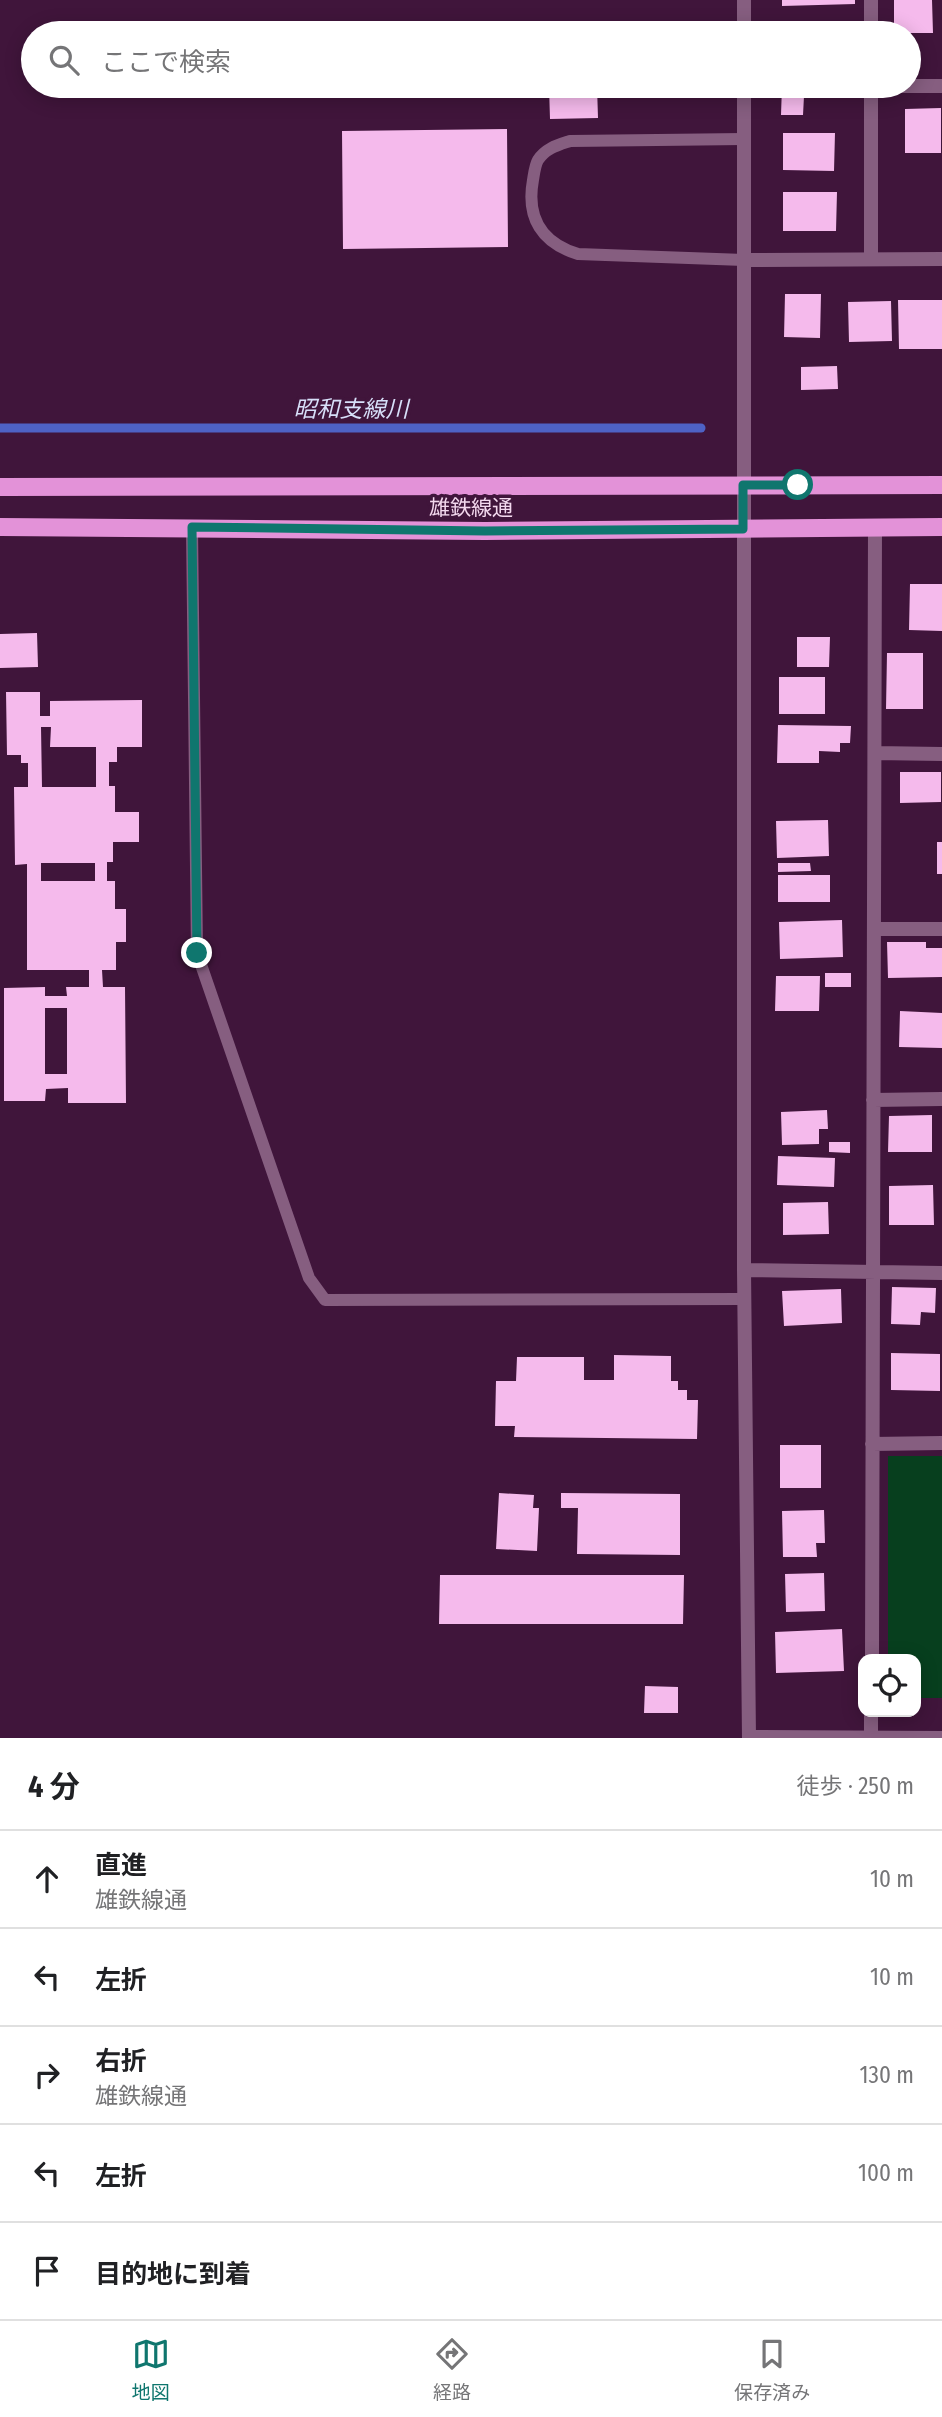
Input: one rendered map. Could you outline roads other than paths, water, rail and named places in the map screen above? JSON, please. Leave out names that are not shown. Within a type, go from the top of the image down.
[{"type":"main road","name":"雄鉄線通","points":[[0,487],[519,488],[942,485]]},
{"type":"main road","name":"雄鉄線通","points":[[0,527],[485,531],[942,527]]},
{"type":"street","points":[[744,0],[744,21]]},
{"type":"street","points":[[871,0],[871,21]]},
{"type":"street","points":[[921,86],[942,86]]},
{"type":"street","points":[[744,98],[744,1299],[749,1738],[942,1738]]},
{"type":"street","points":[[871,98],[871,259]]},
{"type":"street","points":[[744,260],[942,259]]},
{"type":"street","points":[[872,1654],[875,526]]},
{"type":"street","points":[[875,753],[942,754]]},
{"type":"street","points":[[875,929],[942,929]]},
{"type":"street","points":[[873,1100],[942,1100]]},
{"type":"street","points":[[744,1270],[942,1273]]},
{"type":"street","points":[[872,1444],[942,1443]]},
{"type":"street","points":[[872,1717],[872,1737]]},
{"type":"lane","points":[[744,139],[570,141],[550,148],[537,161],[531,188],[533,218],[543,233],[560,249],[578,254],[744,260]]},
{"type":"lane","points":[[192,527],[197,953],[309,1279],[325,1300],[744,1299]]},
{"type":"waterway","name":"昭和支線川","points":[[0,428],[701,428]]}]
